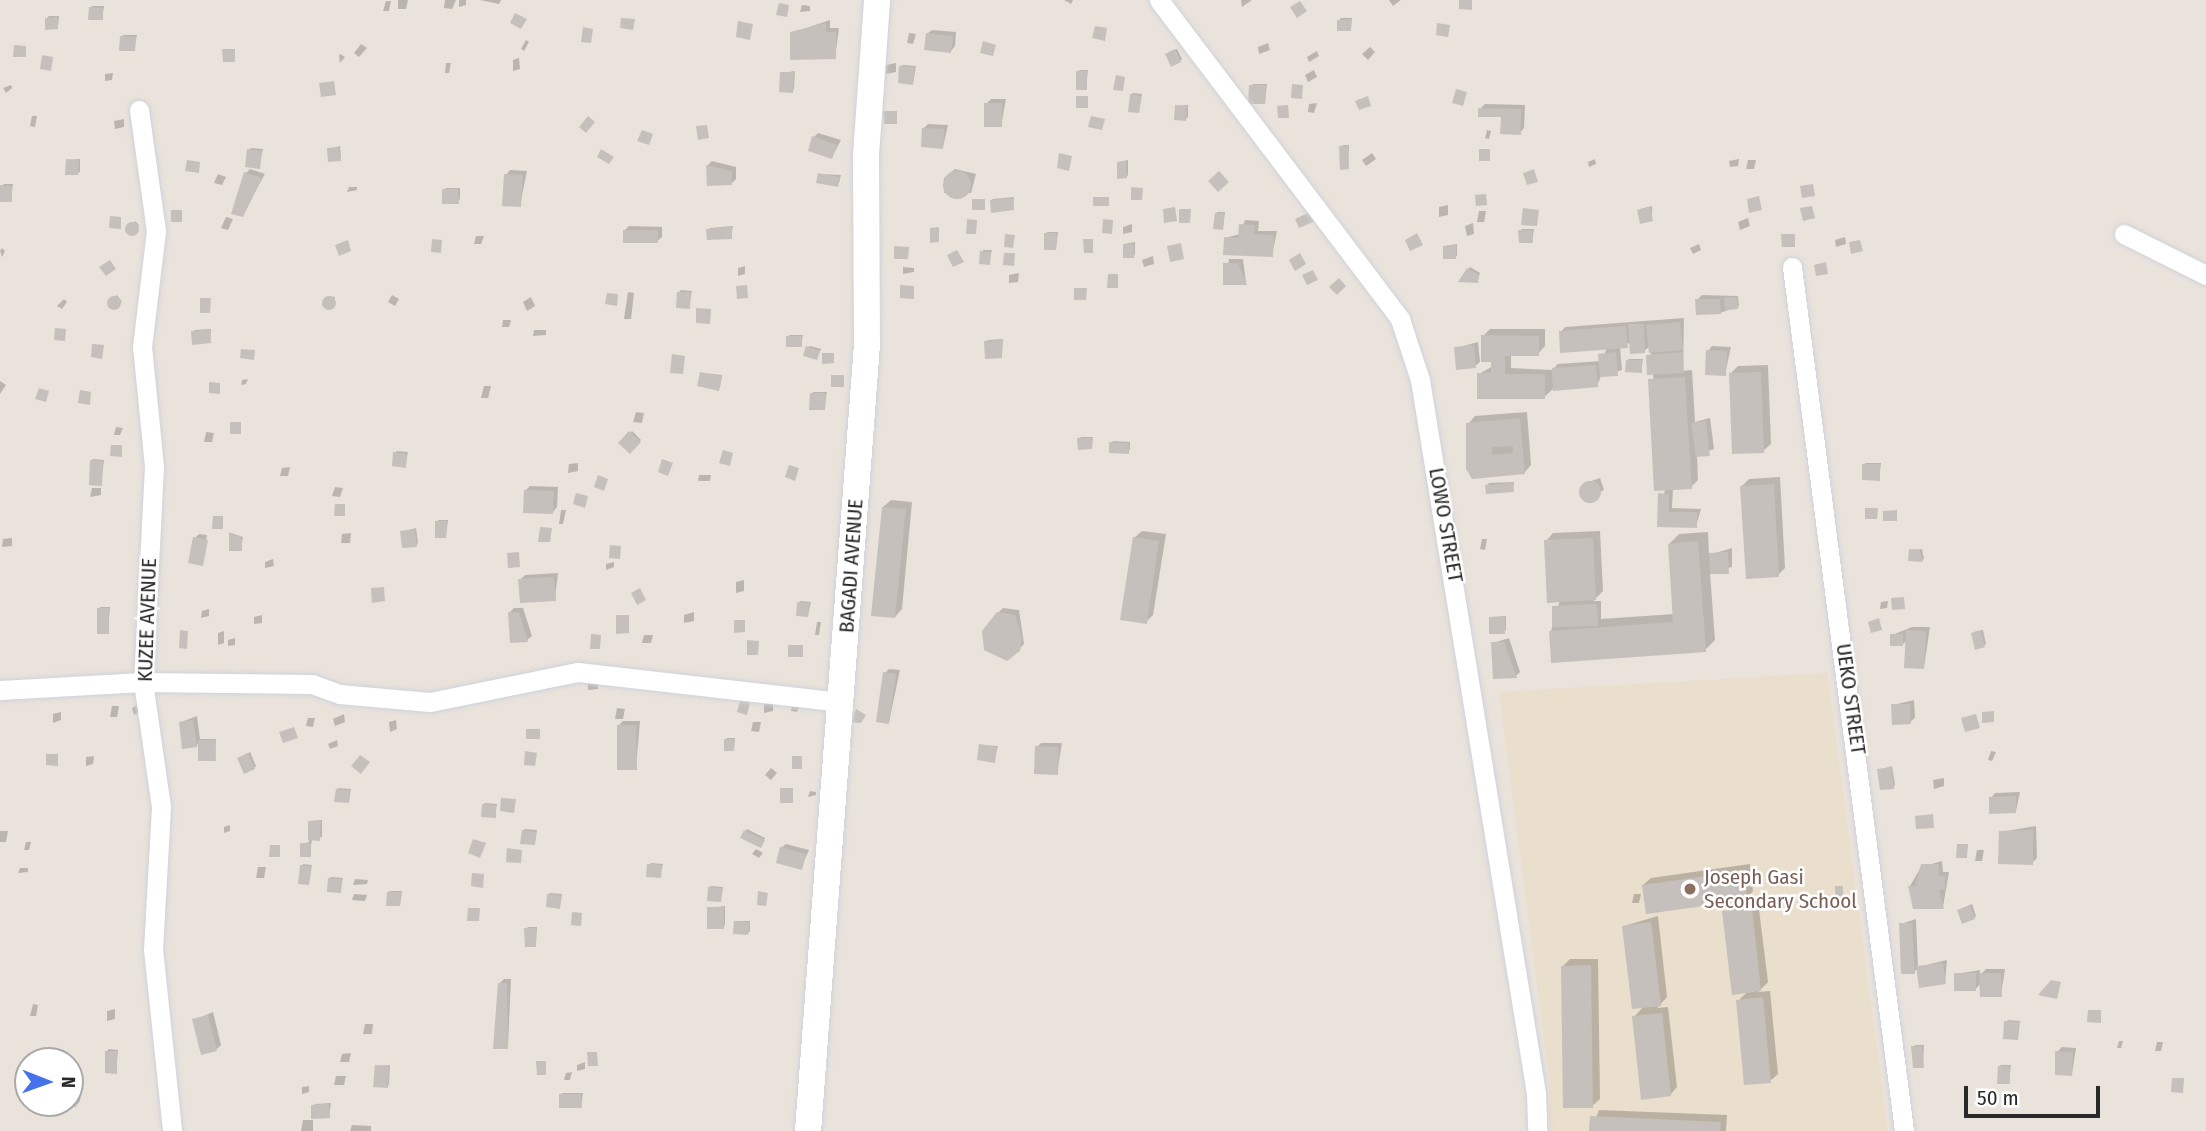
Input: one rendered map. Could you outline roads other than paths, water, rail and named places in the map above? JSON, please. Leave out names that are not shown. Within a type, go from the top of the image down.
[{"type":"street","name":"BAGADI AVENUE","points":[[808,1131],[867,345],[866,155],[877,0]]},
{"type":"street","name":"LOWO STREET","points":[[1159,0],[1400,319],[1416,368],[1445,511],[1536,1093],[1537,1131]]},
{"type":"street","name":"KUZEE AVENUE","points":[[139,110],[156,231],[142,346],[153,466],[144,682],[160,807],[153,949],[172,1131]]},
{"type":"street","points":[[2124,234],[2206,275]]},
{"type":"street","name":"UEKO STREET","points":[[1792,267],[1905,1131]]},
{"type":"street","points":[[0,690],[144,682],[312,684],[339,694],[430,702],[578,672],[842,702]]},
{"type":"place","name":"Joseph Gasi Secondary School","points":[[1690,889]]}]
